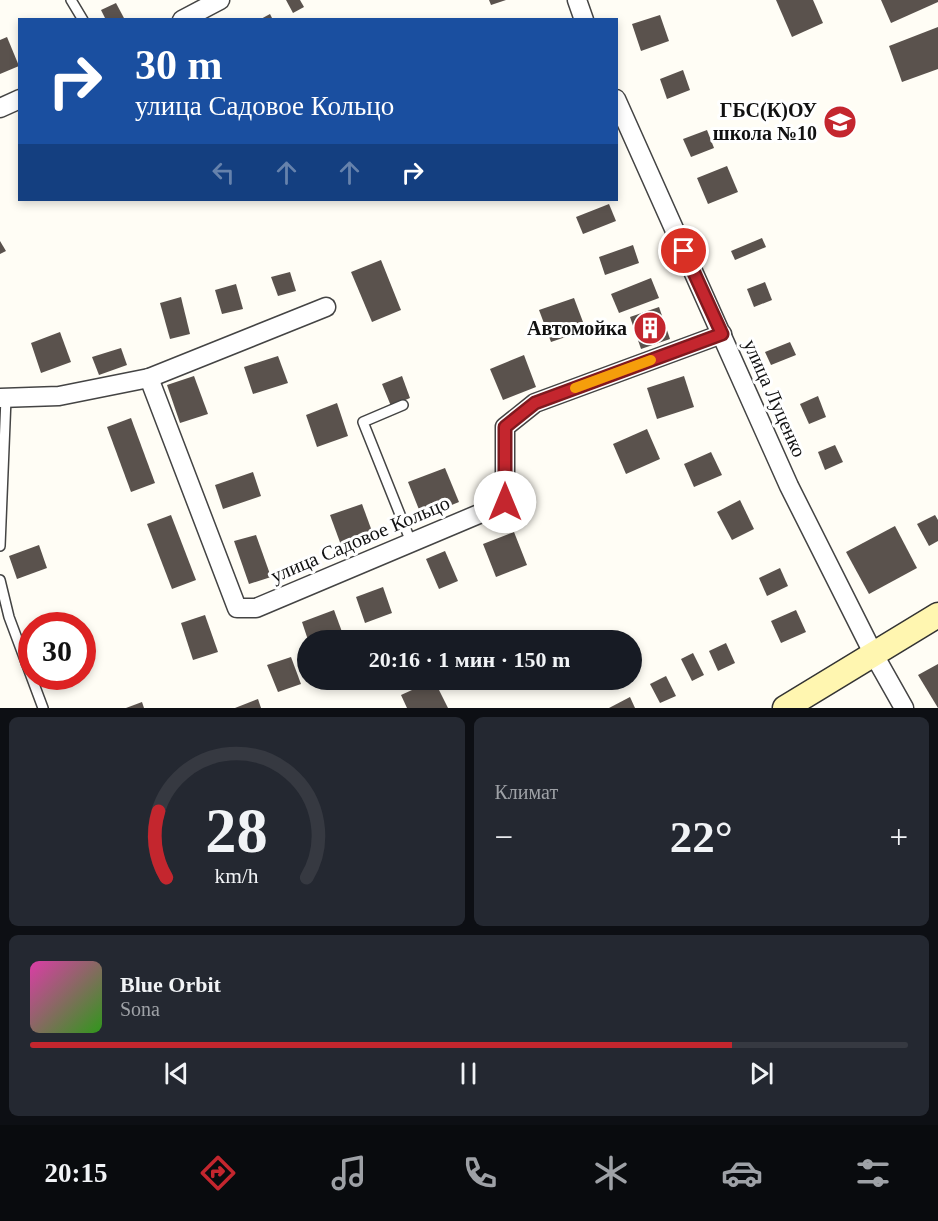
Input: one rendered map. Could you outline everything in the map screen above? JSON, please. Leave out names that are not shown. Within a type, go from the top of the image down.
[{"type":"main road","points":[[785,708],[938,615]]},
{"type":"street","points":[[186,18],[220,0]]},
{"type":"street","points":[[576,0],[583,18]]},
{"type":"street","points":[[0,108],[18,100]]},
{"type":"street","name":"улица Луценко","points":[[618,103],[789,486],[873,653],[904,708]]},
{"type":"street","points":[[3,398],[59,396],[149,378],[326,307]]},
{"type":"street","name":"улица Садовое Кольцо","points":[[149,378],[237,608],[256,608],[505,502],[505,427],[535,403],[722,334]]},
{"type":"lane","points":[[71,0],[82,18]]},
{"type":"lane","points":[[0,546],[3,398]]},
{"type":"lane","points":[[403,405],[363,422],[411,542]]},
{"type":"lane","points":[[0,580],[9,617],[42,708]]},
{"type":"building","points":[[286,0],[300,0],[304,7],[293,13]]},
{"type":"building","points":[[489,0],[506,0],[491,5]]},
{"type":"building","points":[[776,0],[813,0],[823,23],[792,37]]},
{"type":"building","points":[[881,0],[938,0],[938,2],[891,23]]},
{"type":"building","points":[[116,3],[124,18],[105,18],[101,10]]},
{"type":"building","points":[[660,15],[669,41],[641,51],[632,24]]},
{"type":"building","points":[[938,27],[938,69],[902,82],[889,46]]},
{"type":"building","points":[[7,37],[18,66],[0,74],[0,40]]},
{"type":"building","points":[[683,70],[690,90],[667,99],[660,79]]},
{"type":"building","points":[[707,130],[714,148],[691,157],[683,139]]},
{"type":"building","points":[[727,166],[738,192],[708,204],[697,178]]},
{"type":"building","points":[[609,204],[616,221],[583,234],[576,217]]},
{"type":"building","points":[[762,238],[766,247],[735,260],[731,251]]},
{"type":"building","points":[[0,241],[6,251],[0,254]]},
{"type":"building","points":[[633,245],[639,263],[605,275],[599,257]]},
{"type":"building","points":[[381,260],[401,310],[372,322],[351,272]]},
{"type":"building","points":[[290,272],[296,291],[278,296],[271,277]]},
{"type":"building","points":[[651,278],[659,298],[619,313],[611,294]]},
{"type":"building","points":[[765,282],[772,300],[754,307],[747,289]]},
{"type":"building","points":[[236,284],[243,309],[222,314],[215,290]]},
{"type":"building","points":[[181,297],[190,334],[170,339],[160,303]]},
{"type":"building","points":[[574,298],[586,330],[551,342],[539,310]]},
{"type":"building","name":"Автомойка","points":[[659,307],[670,339],[641,349],[630,317]]},
{"type":"building","points":[[60,332],[71,362],[41,373],[31,343]]},
{"type":"building","points":[[790,342],[796,355],[771,365],[765,352]]},
{"type":"building","points":[[121,348],[127,365],[99,375],[92,357]]},
{"type":"building","points":[[524,355],[536,387],[503,400],[490,369]]},
{"type":"building","points":[[278,356],[288,383],[253,394],[244,367]]},
{"type":"building","points":[[194,376],[208,414],[180,423],[167,385]]},
{"type":"building","points":[[402,376],[410,398],[391,406],[382,384]]},
{"type":"building","points":[[684,376],[694,407],[657,419],[647,388]]},
{"type":"building","points":[[818,396],[826,417],[809,424],[800,404]]},
{"type":"building","points":[[337,403],[348,436],[317,447],[306,415]]},
{"type":"building","points":[[131,418],[155,483],[131,492],[107,427]]},
{"type":"building","points":[[647,429],[660,459],[626,474],[613,444]]},
{"type":"building","points":[[835,445],[843,462],[825,470],[818,452]]},
{"type":"building","points":[[711,452],[722,475],[694,487],[684,464]]},
{"type":"building","points":[[445,468],[459,502],[422,517],[408,482]]},
{"type":"building","points":[[253,472],[261,496],[223,509],[215,485]]},
{"type":"building","points":[[740,500],[754,529],[732,540],[717,512]]},
{"type":"building","points":[[362,504],[373,534],[341,545],[330,515]]},
{"type":"building","points":[[171,515],[196,580],[172,589],[147,524]]},
{"type":"building","points":[[935,515],[938,520],[938,541],[929,546],[917,524]]},
{"type":"building","points":[[895,526],[917,568],[869,594],[846,552]]},
{"type":"building","points":[[514,532],[527,565],[496,577],[483,544]]},
{"type":"building","points":[[256,535],[271,577],[249,584],[234,541]]},
{"type":"building","points":[[39,545],[47,568],[17,579],[9,556]]},
{"type":"building","points":[[445,551],[458,581],[439,589],[426,559]]},
{"type":"building","points":[[780,568],[788,586],[767,596],[759,578]]},
{"type":"building","points":[[383,587],[392,613],[365,623],[356,597]]},
{"type":"building","points":[[334,610],[341,630],[305,630],[302,622]]},
{"type":"building","points":[[796,610],[806,632],[781,643],[771,621]]},
{"type":"building","points":[[205,615],[218,652],[193,660],[181,623]]},
{"type":"building","points":[[726,643],[735,663],[718,671],[709,651]]},
{"type":"building","points":[[693,653],[704,675],[692,681],[681,659]]},
{"type":"building","points":[[291,657],[297,673],[297,685],[278,692],[267,665]]},
{"type":"building","points":[[938,664],[938,708],[918,675]]},
{"type":"building","points":[[666,676],[676,696],[660,703],[650,684]]},
{"type":"building","points":[[412,690],[439,690],[448,708],[407,708],[401,695]]},
{"type":"building","points":[[630,697],[635,708],[609,708]]},
{"type":"building","points":[[258,699],[261,708],[235,708]]},
{"type":"building","points":[[142,702],[144,708],[126,708]]},
{"type":"slow traffic","points":[[575,388],[651,360]]},
{"type":"place","name":"ГБС(К)ОУ школа №10","points":[[840,122]]},
{"type":"place","name":"Автомойка","points":[[650,328]]},
{"type":"route","points":[[505,502],[505,427],[535,403],[722,334],[684,251]]}]
